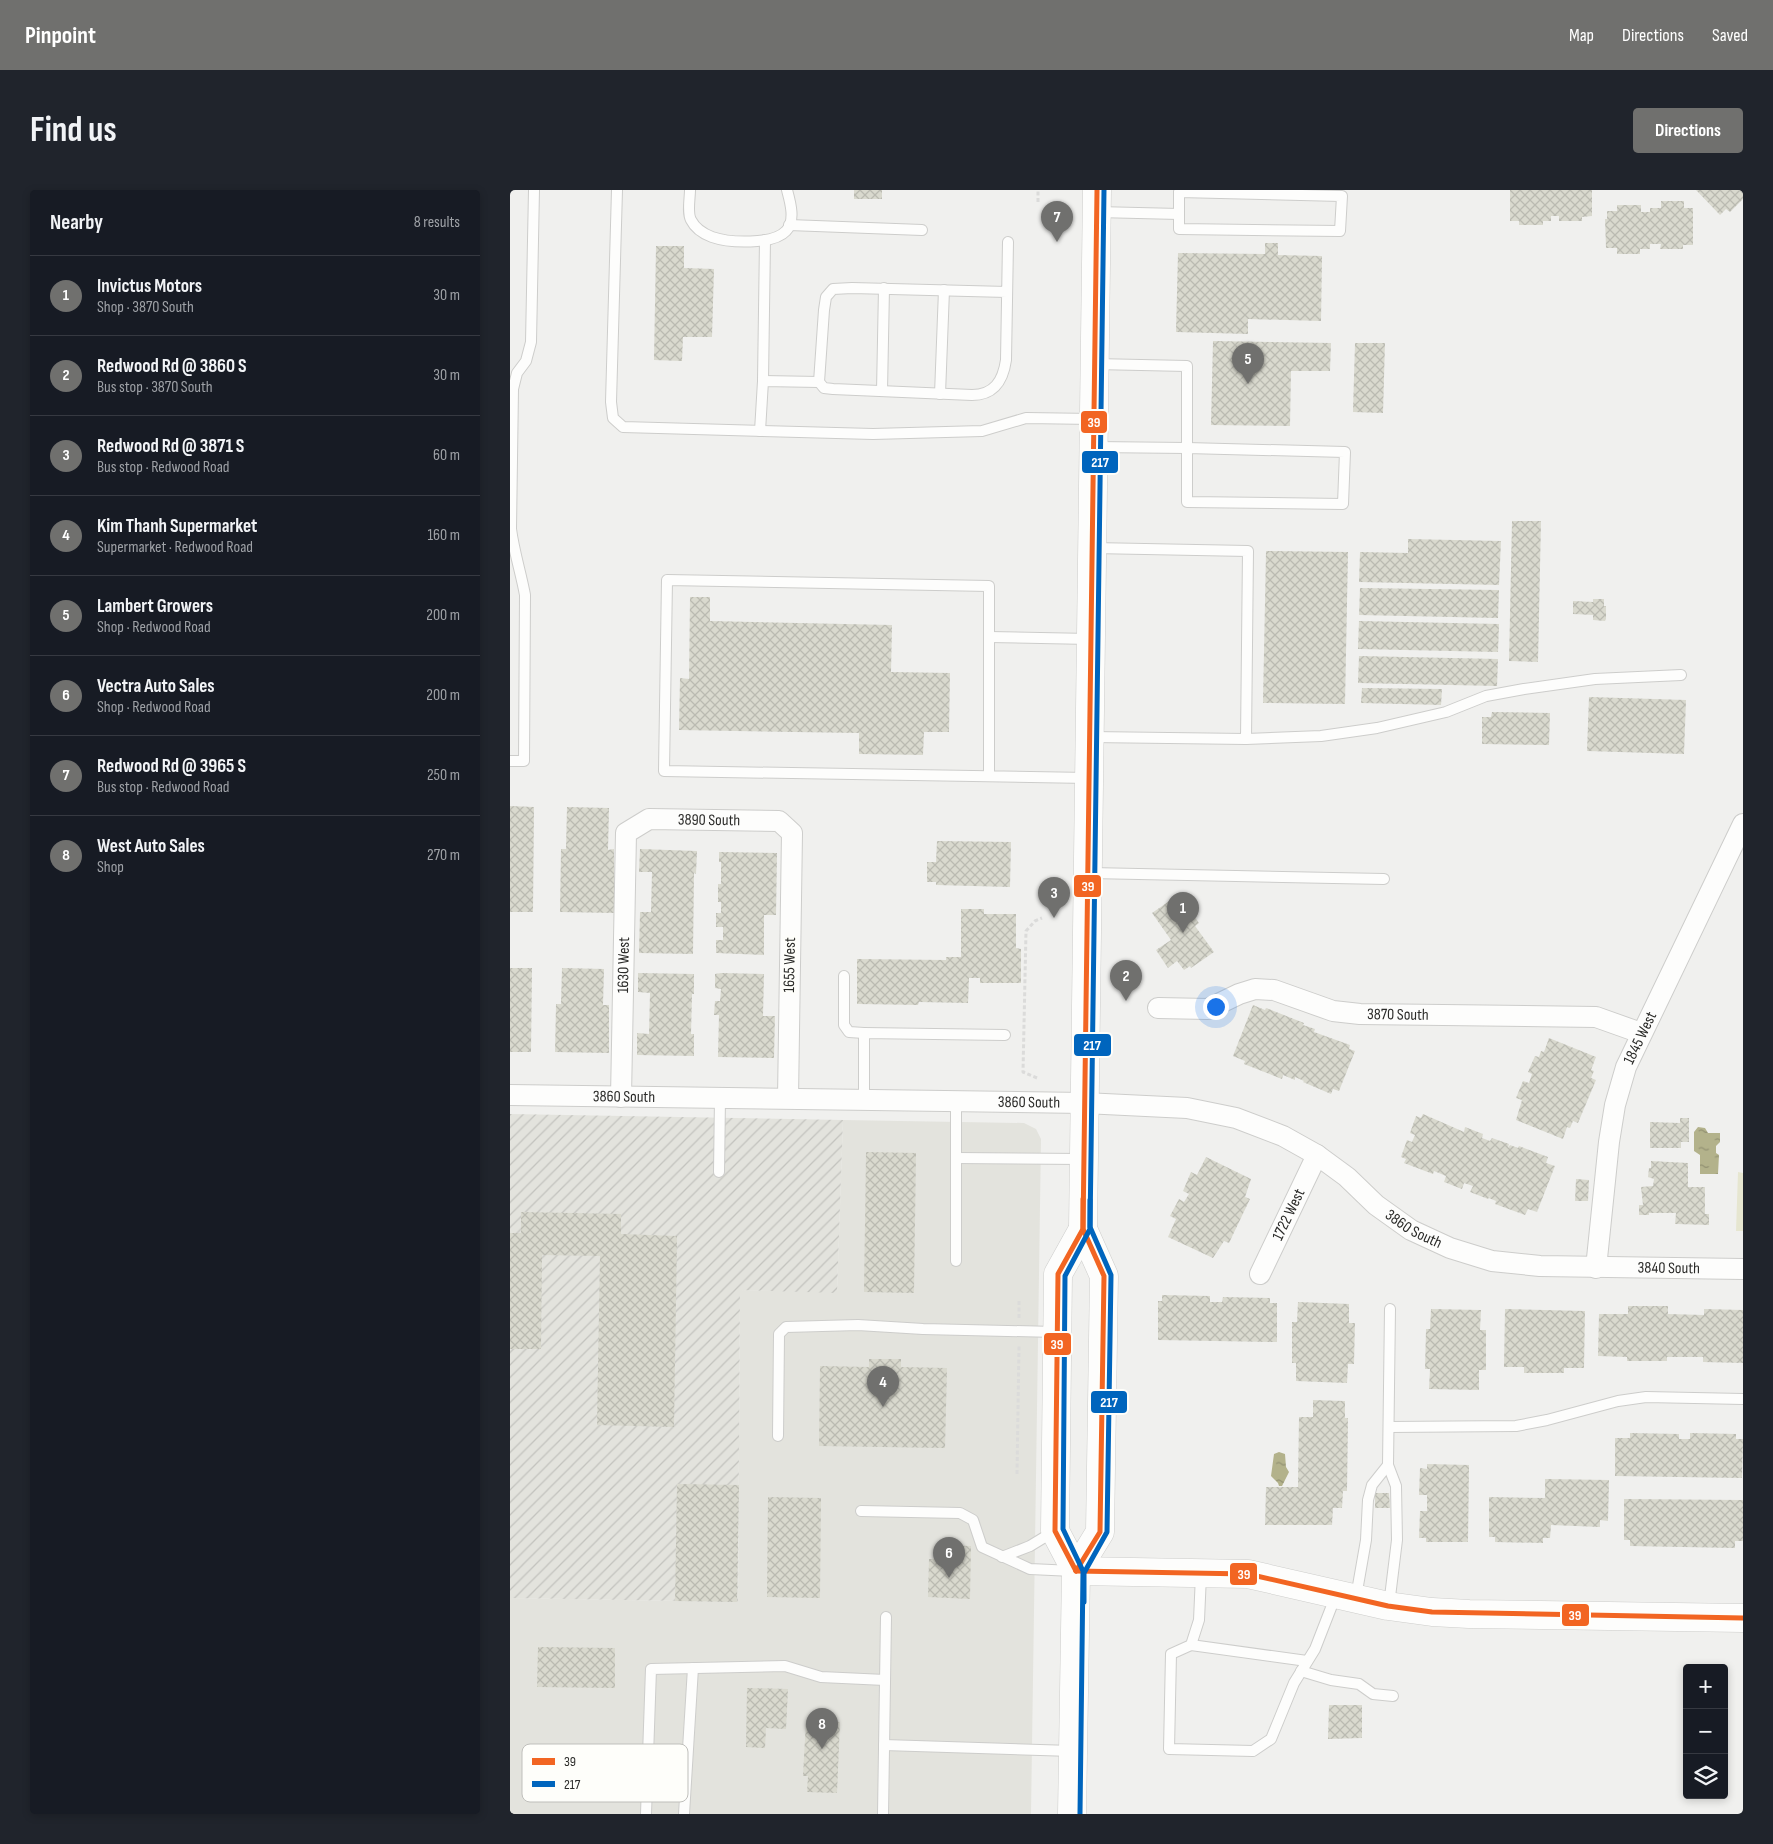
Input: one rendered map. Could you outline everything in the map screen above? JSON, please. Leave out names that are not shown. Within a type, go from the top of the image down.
[{"type":"main road","points":[[1076,1571],[1100,1532],[1104,1276],[1083,1229],[1096,201]]},
{"type":"main road","points":[[1072,1814],[1076,1571],[1055,1531],[1058,1274],[1083,1229]]},
{"type":"main road","points":[[1076,1571],[1248,1574],[1388,1606],[1432,1612],[1743,1618]]},
{"type":"street","name":"3890 South","points":[[626,833],[649,819],[779,821],[792,833]]},
{"type":"street","name":"1845 West","points":[[1596,1268],[1609,1142],[1615,1105],[1626,1067],[1743,824]]},
{"type":"street","name":"1630 West","points":[[620,1097],[626,833]]},
{"type":"street","name":"1655 West","points":[[788,1098],[792,833]]},
{"type":"street","name":"3870 South","points":[[1158,1008],[1208,1009],[1238,994],[1255,989],[1274,990],[1333,1011],[1351,1013],[1596,1017],[1641,1033]]},
{"type":"street","name":"3860 South","points":[[510,1095],[1084,1103],[1187,1108],[1236,1118],[1283,1136],[1317,1155],[1347,1178],[1376,1205],[1411,1230],[1450,1248],[1492,1261],[1540,1266],[1596,1268]]},
{"type":"street","name":"1722 West","points":[[1260,1274],[1317,1155]]},
{"type":"street","name":"3840 South","points":[[1596,1268],[1743,1269]]},
{"type":"lane","points":[[510,761],[524,761],[525,595],[513,547],[511,529],[513,389],[517,373],[526,361],[531,342],[534,190]]},
{"type":"lane","points":[[617,190],[611,402],[613,418],[623,427],[873,434],[982,431],[1026,418],[1094,419]]},
{"type":"lane","points":[[690,190],[690,219],[697,228],[710,236],[722,240],[765,240],[776,238],[786,231],[789,225],[792,205],[786,190]]},
{"type":"lane","points":[[1179,192],[1342,196],[1340,231],[1179,230],[1179,214],[1179,192]]},
{"type":"lane","points":[[1096,201],[1179,214]]},
{"type":"lane","points":[[789,225],[922,230]]},
{"type":"lane","points":[[760,431],[763,381],[765,240]]},
{"type":"lane","points":[[1007,292],[884,288],[833,289],[826,296],[819,382],[824,388],[833,389],[940,394],[982,395],[997,387],[1004,374],[1006,360],[1008,242]]},
{"type":"lane","points":[[882,391],[884,288]]},
{"type":"lane","points":[[940,394],[944,290]]},
{"type":"lane","points":[[1093,447],[1187,448],[1345,452],[1343,504],[1187,502],[1187,448],[1187,366],[1094,364]]},
{"type":"lane","points":[[763,381],[819,382]]},
{"type":"lane","points":[[1092,548],[1248,551],[1246,739]]},
{"type":"lane","points":[[989,775],[989,586],[667,580],[664,771],[1089,778]]},
{"type":"lane","points":[[989,637],[1090,639]]},
{"type":"lane","points":[[1089,737],[1246,739],[1321,736],[1377,728],[1446,712],[1486,696],[1524,689],[1595,679],[1681,675]]},
{"type":"lane","points":[[1088,873],[1384,879]]},
{"type":"lane","points":[[844,976],[844,1025],[849,1032],[1005,1035]]},
{"type":"lane","points":[[864,1033],[864,1099]]},
{"type":"lane","points":[[719,1172],[720,1098]]},
{"type":"lane","points":[[956,1101],[956,1261]]},
{"type":"lane","points":[[956,1158],[1084,1159]]},
{"type":"lane","points":[[1388,1606],[1396,1540],[1396,1486],[1388,1465],[1390,1309]]},
{"type":"lane","points":[[778,1436],[779,1334],[786,1328],[858,1325],[923,1329],[1057,1332]]},
{"type":"lane","points":[[1389,1427],[1516,1426],[1547,1420],[1618,1401],[1646,1397],[1743,1399]]},
{"type":"lane","points":[[1307,1661],[1191,1645],[1171,1654],[1169,1749],[1253,1750],[1271,1739],[1294,1682],[1301,1672],[1346,1597],[1366,1540],[1368,1500],[1372,1485],[1388,1465]]},
{"type":"lane","points":[[861,1511],[960,1513],[973,1520],[982,1547],[1002,1557],[1030,1569],[1076,1571]]},
{"type":"lane","points":[[1002,1557],[1030,1546],[1055,1531]]},
{"type":"lane","points":[[1191,1645],[1199,1620],[1201,1573]]},
{"type":"lane","points":[[883,1814],[886,1617]]},
{"type":"lane","points":[[648,1744],[651,1668],[785,1666],[821,1677],[885,1680]]},
{"type":"lane","points":[[688,1749],[693,1668]]},
{"type":"lane","points":[[1301,1672],[1331,1680],[1359,1684],[1373,1694],[1393,1696]]},
{"type":"lane","points":[[884,1745],[1073,1751]]},
{"type":"path","points":[[1038,190],[1038,202]]},
{"type":"path","points":[[1037,1078],[1023,1072],[1026,932],[1035,922],[1042,918]]},
{"type":"path","points":[[1017,1474],[1020,1301]]},
{"type":"shaded area","points":[[510,1114],[843,1120],[837,1293],[740,1290],[738,1602],[510,1598]]},
{"type":"shaded area","points":[[843,1120],[1024,1123],[1036,1129],[1041,1139],[1031,1814],[510,1814],[510,1598],[738,1602],[740,1290],[837,1292]]},
{"type":"green space","points":[[1738,1172],[1743,1173],[1743,1231],[1736,1231]]},
{"type":"water","points":[[1698,1127],[1705,1128],[1708,1133],[1720,1133],[1720,1142],[1716,1146],[1716,1153],[1719,1155],[1718,1174],[1700,1174],[1700,1155],[1694,1151],[1694,1132]]},
{"type":"water","points":[[1279,1452],[1285,1454],[1286,1467],[1289,1472],[1282,1486],[1279,1486],[1271,1476],[1274,1454]]},
{"type":"building","points":[[854,190],[882,190],[882,199],[854,199]]},
{"type":"building","points":[[1510,190],[1592,190],[1592,216],[1582,217],[1582,221],[1559,221],[1559,216],[1551,216],[1551,221],[1543,221],[1543,225],[1519,225],[1519,221],[1510,221]]},
{"type":"building","points":[[1696,190],[1743,190],[1743,199],[1730,212],[1726,209],[1720,215]]},
{"type":"building","points":[[1661,201],[1684,201],[1684,208],[1693,208],[1693,245],[1683,245],[1683,249],[1660,249],[1661,244],[1650,244],[1650,249],[1640,249],[1640,254],[1617,254],[1617,248],[1606,248],[1605,219],[1607,219],[1607,211],[1617,211],[1617,205],[1641,205],[1641,212],[1650,212],[1650,208],[1661,208]]},
{"type":"building","points":[[1265,243],[1278,243],[1278,255],[1322,256],[1321,321],[1248,319],[1248,334],[1176,332],[1178,253],[1265,254]]},
{"type":"building","points":[[656,246],[684,246],[684,268],[714,269],[712,337],[683,337],[682,361],[654,360]]},
{"type":"building","points":[[1213,341],[1331,343],[1330,371],[1291,371],[1290,426],[1211,425]]},
{"type":"building","points":[[1355,343],[1385,343],[1383,413],[1353,412]]},
{"type":"building","points":[[1512,521],[1541,521],[1538,662],[1509,661]]},
{"type":"building","points":[[1408,539],[1501,541],[1499,585],[1359,582],[1360,552],[1408,553]]},
{"type":"building","points":[[1266,551],[1348,552],[1345,704],[1263,703]]},
{"type":"building","points":[[1360,588],[1499,590],[1498,618],[1359,615]]},
{"type":"building","points":[[690,597],[710,597],[710,621],[892,625],[891,672],[950,673],[949,732],[924,732],[923,755],[859,754],[859,733],[679,730],[680,678],[689,679]]},
{"type":"building","points":[[1593,599],[1604,599],[1604,606],[1606,606],[1605,621],[1593,620],[1593,615],[1573,614],[1573,601],[1593,602]]},
{"type":"building","points":[[1359,621],[1499,624],[1498,652],[1358,649]]},
{"type":"building","points":[[1359,656],[1498,659],[1497,686],[1358,683]]},
{"type":"building","points":[[1362,688],[1442,689],[1441,705],[1361,703]]},
{"type":"building","points":[[1589,697],[1686,700],[1684,754],[1587,751]]},
{"type":"building","points":[[1492,712],[1550,713],[1549,745],[1482,744],[1482,717],[1491,717]]},
{"type":"building","points":[[510,806],[534,807],[533,912],[510,912]]},
{"type":"building","points":[[567,807],[609,808],[608,850],[614,849],[614,913],[560,912],[561,849],[566,849]]},
{"type":"building","points":[[937,841],[1011,842],[1010,887],[936,885],[936,882],[927,882],[927,862],[936,862]]},
{"type":"building","points":[[640,849],[697,851],[696,874],[694,873],[693,954],[639,953],[640,912],[651,912],[652,872],[639,872]]},
{"type":"building","points":[[719,852],[777,853],[776,915],[764,915],[764,955],[716,953],[716,940],[723,940],[723,927],[716,927],[716,913],[721,913],[721,902],[718,902],[718,884],[721,884]]},
{"type":"building","points":[[1175,897],[1182,909],[1187,906],[1199,923],[1195,926],[1214,952],[1191,968],[1190,966],[1184,970],[1177,961],[1168,968],[1156,950],[1171,940],[1152,913]]},
{"type":"building","points":[[961,909],[984,909],[984,914],[1016,914],[1016,948],[1021,949],[1021,983],[980,983],[980,978],[969,978],[968,1003],[919,1002],[918,1005],[857,1004],[857,959],[946,960],[946,957],[961,957]]},
{"type":"building","points":[[510,968],[532,968],[531,1052],[510,1052]]},
{"type":"building","points":[[562,968],[604,969],[603,1005],[609,1005],[609,1053],[555,1052],[556,1004],[561,1004]]},
{"type":"building","points":[[638,973],[694,974],[691,1034],[694,1034],[694,1056],[637,1055],[637,1033],[649,1034],[650,993],[638,992]]},
{"type":"building","points":[[715,974],[764,974],[763,1016],[775,1016],[774,1058],[718,1057],[719,1015],[714,1015],[715,1001],[720,1001],[721,989],[715,988]]},
{"type":"building","points":[[1253,1005],[1304,1023],[1303,1025],[1315,1029],[1314,1032],[1350,1045],[1349,1049],[1355,1051],[1339,1091],[1333,1089],[1331,1094],[1295,1077],[1295,1080],[1283,1075],[1282,1079],[1244,1064],[1245,1061],[1233,1056]]},
{"type":"building","points":[[1549,1038],[1596,1057],[1591,1070],[1594,1071],[1591,1078],[1596,1080],[1578,1123],[1573,1121],[1570,1128],[1567,1127],[1563,1139],[1516,1120],[1522,1100],[1516,1098],[1523,1081],[1529,1083],[1532,1074],[1528,1072],[1535,1056],[1539,1057],[1541,1051],[1544,1052]]},
{"type":"building","points":[[1423,1114],[1464,1132],[1465,1127],[1483,1134],[1482,1138],[1490,1141],[1492,1138],[1509,1144],[1508,1148],[1510,1145],[1518,1148],[1519,1146],[1548,1157],[1546,1163],[1555,1166],[1537,1212],[1528,1209],[1525,1215],[1495,1204],[1496,1201],[1489,1198],[1491,1194],[1488,1199],[1470,1192],[1473,1186],[1464,1183],[1462,1189],[1444,1182],[1446,1176],[1434,1171],[1433,1174],[1404,1163],[1406,1159],[1401,1157],[1407,1140],[1412,1142],[1415,1135],[1410,1133],[1416,1116],[1421,1118]]},
{"type":"building","points":[[1680,1118],[1689,1118],[1689,1142],[1681,1142],[1681,1148],[1650,1148],[1650,1122],[1680,1123]]},
{"type":"building","points":[[866,1152],[916,1153],[914,1293],[864,1292]]},
{"type":"building","points":[[1206,1157],[1251,1179],[1245,1197],[1250,1199],[1229,1243],[1224,1241],[1213,1258],[1168,1237],[1176,1219],[1170,1216],[1179,1199],[1184,1202],[1189,1194],[1183,1191],[1191,1172],[1197,1175]]},
{"type":"building","points":[[1651,1161],[1688,1163],[1688,1187],[1705,1187],[1705,1214],[1709,1214],[1709,1225],[1675,1224],[1676,1213],[1639,1215],[1639,1205],[1643,1205],[1641,1187],[1653,1186],[1654,1179],[1648,1177]]},
{"type":"building","points":[[1576,1179],[1589,1180],[1588,1201],[1575,1201]]},
{"type":"building","points":[[521,1212],[621,1214],[621,1234],[677,1236],[674,1427],[597,1425],[600,1256],[542,1255],[541,1349],[510,1349],[510,1233],[521,1233]]},
{"type":"building","points":[[1162,1295],[1210,1296],[1210,1302],[1222,1302],[1223,1297],[1270,1298],[1270,1303],[1277,1303],[1277,1342],[1158,1340],[1158,1301],[1162,1301]]},
{"type":"building","points":[[1298,1302],[1349,1304],[1349,1323],[1355,1323],[1354,1364],[1348,1364],[1347,1383],[1296,1381],[1296,1363],[1292,1363],[1292,1322],[1297,1322]]},
{"type":"building","points":[[1628,1306],[1668,1306],[1668,1314],[1704,1315],[1704,1309],[1743,1310],[1743,1363],[1703,1362],[1703,1357],[1667,1357],[1667,1361],[1627,1361],[1627,1357],[1598,1356],[1599,1314],[1628,1314]]},
{"type":"building","points":[[1431,1309],[1481,1310],[1480,1330],[1486,1330],[1486,1370],[1479,1370],[1479,1390],[1429,1389],[1430,1369],[1425,1369],[1426,1329],[1430,1329]]},
{"type":"building","points":[[1505,1309],[1585,1311],[1584,1368],[1564,1368],[1564,1373],[1524,1373],[1524,1367],[1504,1367]]},
{"type":"building","points":[[869,1359],[901,1359],[901,1367],[947,1368],[945,1448],[819,1446],[820,1366],[869,1367]]},
{"type":"building","points":[[1313,1400],[1345,1401],[1345,1418],[1348,1418],[1347,1491],[1343,1491],[1342,1508],[1333,1508],[1332,1525],[1265,1525],[1266,1487],[1298,1487],[1299,1417],[1313,1417]]},
{"type":"building","points":[[1630,1433],[1679,1434],[1679,1439],[1690,1439],[1690,1433],[1736,1434],[1736,1439],[1743,1439],[1742,1478],[1615,1476],[1615,1438],[1630,1438]]},
{"type":"building","points":[[1427,1464],[1469,1465],[1468,1542],[1426,1542],[1426,1538],[1419,1538],[1420,1511],[1427,1511],[1427,1495],[1419,1495],[1420,1468],[1427,1469]]},
{"type":"building","points":[[1545,1479],[1609,1480],[1608,1521],[1600,1520],[1600,1527],[1551,1525],[1550,1538],[1543,1538],[1543,1543],[1495,1542],[1495,1537],[1489,1537],[1489,1497],[1545,1498]]},
{"type":"building","points":[[677,1484],[739,1485],[737,1602],[675,1601]]},
{"type":"building","points":[[1375,1493],[1389,1493],[1390,1508],[1375,1508]]},
{"type":"building","points":[[768,1497],[821,1498],[820,1598],[767,1597]]},
{"type":"building","points":[[1624,1499],[1743,1500],[1743,1541],[1735,1541],[1735,1548],[1630,1546],[1630,1540],[1624,1540]]},
{"type":"building","points":[[936,1545],[971,1546],[970,1599],[928,1597],[929,1559],[936,1559]]},
{"type":"building","points":[[538,1647],[615,1648],[615,1688],[537,1687]]},
{"type":"building","points":[[747,1688],[788,1689],[786,1729],[766,1728],[765,1748],[746,1747]]},
{"type":"building","points":[[1329,1705],[1362,1705],[1362,1738],[1328,1739]]},
{"type":"building","points":[[806,1720],[840,1722],[837,1793],[807,1792],[808,1776],[803,1776]]},
{"type":"transit line","name":"39","points":[[1076,1571],[1055,1531],[1058,1274],[1083,1229],[1097,190]]},
{"type":"transit line","name":"217","points":[[1080,1814],[1083,1571],[1063,1529],[1065,1276],[1090,1229],[1104,190]]},
{"type":"transit line","name":"39","points":[[1076,1571],[1100,1532],[1104,1276],[1083,1229],[1083,1199]]},
{"type":"transit line","name":"217","points":[[1084,1602],[1084,1573],[1107,1532],[1111,1275],[1090,1227],[1090,1200]]},
{"type":"transit line","name":"39","points":[[1076,1571],[1248,1574],[1388,1606],[1432,1612],[1743,1618]]},
{"type":"place","name":"Redwood Rd @ 3965 S","points":[[1057,242]]},
{"type":"place","name":"Lambert Growers","points":[[1248,384]]},
{"type":"place","name":"Redwood Rd @ 3871 S","points":[[1054,918]]},
{"type":"place","name":"Invictus Motors","points":[[1183,933]]},
{"type":"place","name":"Redwood Rd @ 3860 S","points":[[1126,1001]]},
{"type":"place","name":"Kim Thanh Supermarket","points":[[883,1407]]},
{"type":"place","name":"Vectra Auto Sales","points":[[949,1578]]},
{"type":"place","name":"West Auto Sales","points":[[822,1749]]}]
